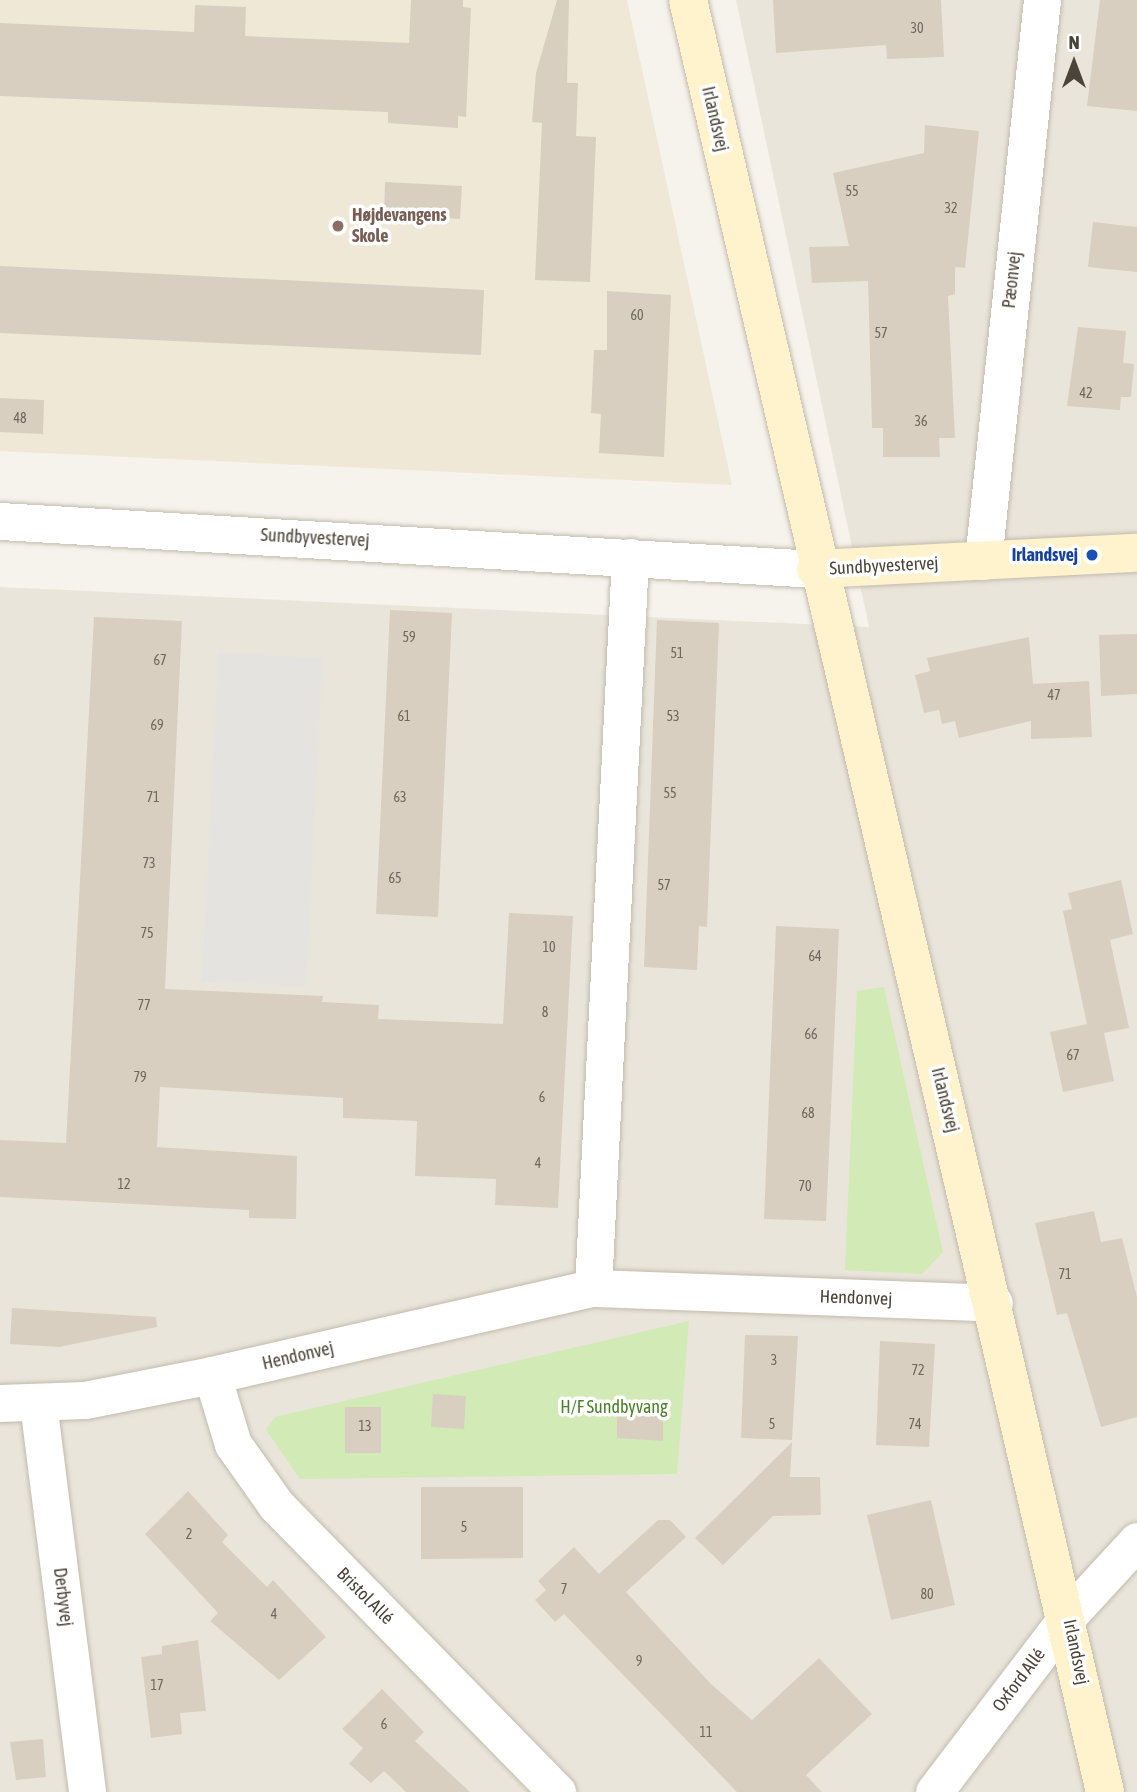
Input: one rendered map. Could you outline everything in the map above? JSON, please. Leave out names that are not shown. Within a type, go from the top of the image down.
[{"type":"street","name":"Irlandsvej","points":[[688,0],[816,569],[1068,1616],[1105,1792]]},
{"type":"street","name":"Pæonvej","points":[[983,561],[1042,0]]},
{"type":"street","name":"Sundbyvestervej","points":[[0,522],[816,569],[1137,553]]},
{"type":"street","points":[[593,1288],[610,907],[630,557]]},
{"type":"street","name":"Hendonvej","points":[[0,1403],[38,1403],[212,1375],[593,1288],[993,1303]]},
{"type":"street","name":"Bristol Allé","points":[[212,1375],[233,1444],[276,1505],[557,1792]]},
{"type":"street","name":"Derbyvej","points":[[38,1403],[87,1792]]},
{"type":"street","name":"Oxford Allé","points":[[934,1792],[1068,1616],[1137,1541]]},
{"type":"shaded area","name":"Højdevangens Skole","points":[[0,0],[627,0],[732,485],[0,451]]},
{"type":"shaded area","points":[[736,0],[1137,0],[1137,1792],[0,1792],[0,587],[869,627]]},
{"type":"shaded area","points":[[218,653],[323,658],[306,986],[202,981]]},
{"type":"green space","points":[[884,987],[943,1252],[922,1274],[845,1270],[857,991]]},
{"type":"green space","name":"H/F Sundbyvang","points":[[689,1321],[677,1474],[300,1479],[266,1430],[275,1417]]},
{"type":"building","points":[[411,0],[463,0],[463,7],[471,8],[466,117],[458,116],[458,128],[388,123],[388,112],[0,96],[0,23],[194,32],[195,5],[246,7],[245,36],[409,43]]},
{"type":"building","points":[[557,0],[569,0],[567,83],[578,83],[576,136],[596,137],[590,282],[535,280],[542,123],[532,122],[536,73]]},
{"type":"building","points":[[773,0],[941,0],[944,57],[887,59],[886,45],[776,53]]},
{"type":"building","points":[[1100,0],[1137,0],[1137,111],[1087,106]]},
{"type":"building","points":[[925,125],[979,131],[965,268],[955,267],[955,294],[948,296],[955,438],[939,438],[940,457],[883,457],[883,428],[872,428],[868,281],[812,283],[809,247],[849,246],[833,173],[924,153]]},
{"type":"building","points":[[385,182],[462,186],[460,219],[384,215]]},
{"type":"building","points":[[1093,222],[1137,227],[1137,272],[1088,267]]},
{"type":"building","points":[[0,266],[484,290],[481,355],[0,333]]},
{"type":"building","points":[[607,291],[671,295],[664,457],[599,453],[601,414],[591,413],[594,350],[607,350]]},
{"type":"building","points":[[1078,327],[1126,331],[1123,363],[1134,364],[1131,397],[1121,397],[1120,410],[1067,406]]},
{"type":"building","points":[[0,398],[44,400],[43,434],[0,432]]},
{"type":"building","points":[[390,610],[452,613],[438,917],[376,914]]},
{"type":"building","points":[[94,617],[182,621],[165,989],[323,996],[322,1002],[379,1005],[378,1019],[503,1024],[509,913],[573,916],[558,1208],[495,1205],[496,1179],[415,1176],[417,1121],[343,1118],[343,1098],[160,1087],[157,1147],[297,1156],[296,1219],[249,1218],[249,1210],[0,1197],[0,1140],[66,1143]]},
{"type":"building","points":[[657,620],[719,623],[707,927],[699,926],[697,970],[644,967]]},
{"type":"building","points":[[1137,634],[1137,694],[1101,696],[1099,635]]},
{"type":"building","points":[[1029,637],[1033,684],[1089,681],[1092,737],[1031,739],[1031,721],[959,738],[955,721],[942,724],[939,710],[924,713],[915,675],[930,671],[927,658]]},
{"type":"building","points":[[1121,880],[1133,934],[1110,940],[1129,1028],[1104,1033],[1114,1081],[1063,1092],[1050,1032],[1087,1024],[1063,911],[1072,909],[1068,893]]},
{"type":"building","points":[[776,926],[839,929],[826,1221],[764,1219]]},
{"type":"building","points":[[1094,1211],[1101,1242],[1122,1238],[1137,1297],[1137,1417],[1101,1427],[1067,1313],[1057,1315],[1035,1223]]},
{"type":"building","points":[[12,1308],[156,1317],[157,1327],[59,1347],[10,1344]]},
{"type":"building","points":[[745,1335],[798,1336],[792,1440],[741,1438]]},
{"type":"building","points":[[880,1341],[935,1344],[929,1447],[876,1445]]},
{"type":"building","points":[[433,1394],[466,1396],[464,1429],[431,1427]]},
{"type":"building","points":[[617,1402],[663,1402],[663,1441],[617,1438]]},
{"type":"building","points":[[345,1407],[381,1407],[381,1453],[345,1453]]},
{"type":"building","points":[[792,1442],[790,1477],[820,1477],[821,1515],[773,1516],[723,1565],[695,1538]]},
{"type":"building","points":[[421,1487],[523,1487],[523,1558],[421,1559]]},
{"type":"building","points":[[188,1491],[228,1535],[222,1542],[267,1587],[273,1580],[326,1637],[279,1680],[210,1621],[218,1613],[145,1534]]},
{"type":"building","points":[[931,1500],[955,1605],[891,1620],[867,1515]]},
{"type":"building","points":[[658,1520],[670,1520],[686,1537],[626,1592],[710,1683],[752,1720],[819,1658],[872,1714],[806,1775],[822,1792],[737,1792],[564,1614],[555,1622],[535,1600],[546,1590],[538,1581],[574,1547],[599,1574]]},
{"type":"building","points":[[198,1640],[206,1711],[180,1713],[182,1734],[151,1738],[141,1657],[162,1654],[162,1646]]},
{"type":"building","points":[[382,1689],[424,1732],[415,1741],[470,1792],[406,1792],[384,1771],[371,1783],[349,1764],[363,1748],[342,1729]]},
{"type":"building","points":[[43,1739],[46,1777],[16,1780],[10,1742]]},
{"type":"place","name":"Højdevangens Skole","points":[[338,226]]},
{"type":"place","name":"Irlandsvej","points":[[1092,555]]}]
